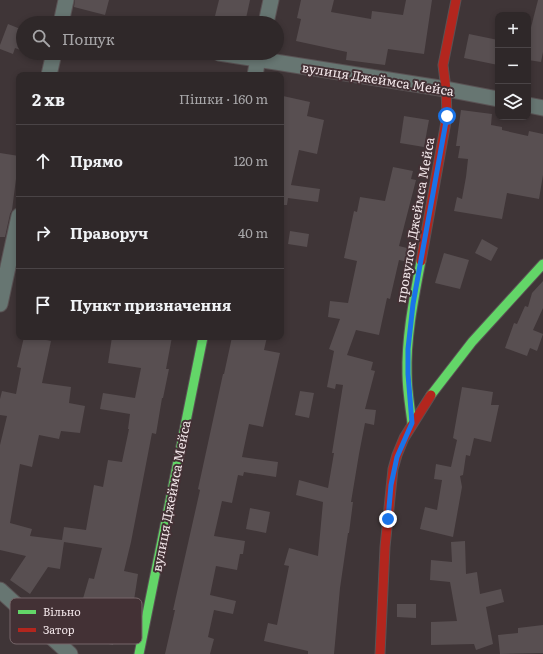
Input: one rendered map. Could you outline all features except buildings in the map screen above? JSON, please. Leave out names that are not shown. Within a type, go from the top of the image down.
[{"type":"street","points":[[63,16],[66,0]]},
{"type":"street","points":[[268,16],[271,0]]},
{"type":"street","name":"провулок Джеймса Мейса","points":[[412,423],[408,374],[408,349],[413,304],[447,116],[443,65],[456,0]]},
{"type":"street","points":[[50,72],[52,60]]},
{"type":"street","points":[[256,72],[258,60]]},
{"type":"street","name":"вулиця Джеймса Мейса","points":[[282,60],[495,98]]},
{"type":"street","points":[[531,106],[543,108]]},
{"type":"street","points":[[0,304],[16,230]]},
{"type":"street","points":[[380,654],[384,549],[391,485],[397,457],[412,423],[460,354],[543,264]]},
{"type":"street","name":"вулиця Джеймса Мейса","points":[[142,639],[202,340]]},
{"type":"street","points":[[0,590],[10,599]]},
{"type":"street","points":[[59,644],[70,654]]},
{"type":"street","name":"вулиця Джеймса Мейса","points":[[139,654],[141,644]]},
{"type":"traffic: fast","points":[[412,423],[407,380],[407,360],[411,317],[421,261]]},
{"type":"traffic: fast","points":[[431,395],[472,342],[543,264]]},
{"type":"traffic: fast","points":[[142,639],[202,340]]},
{"type":"traffic: fast","points":[[139,654],[141,644]]},
{"type":"traffic: jam","points":[[421,261],[447,116],[443,65],[456,0]]},
{"type":"traffic: jam","points":[[380,654],[385,547],[393,469],[404,438],[431,395]]},
{"type":"route","points":[[388,519],[391,485],[397,457],[404,438],[412,423],[408,374],[410,325],[447,116]]}]
